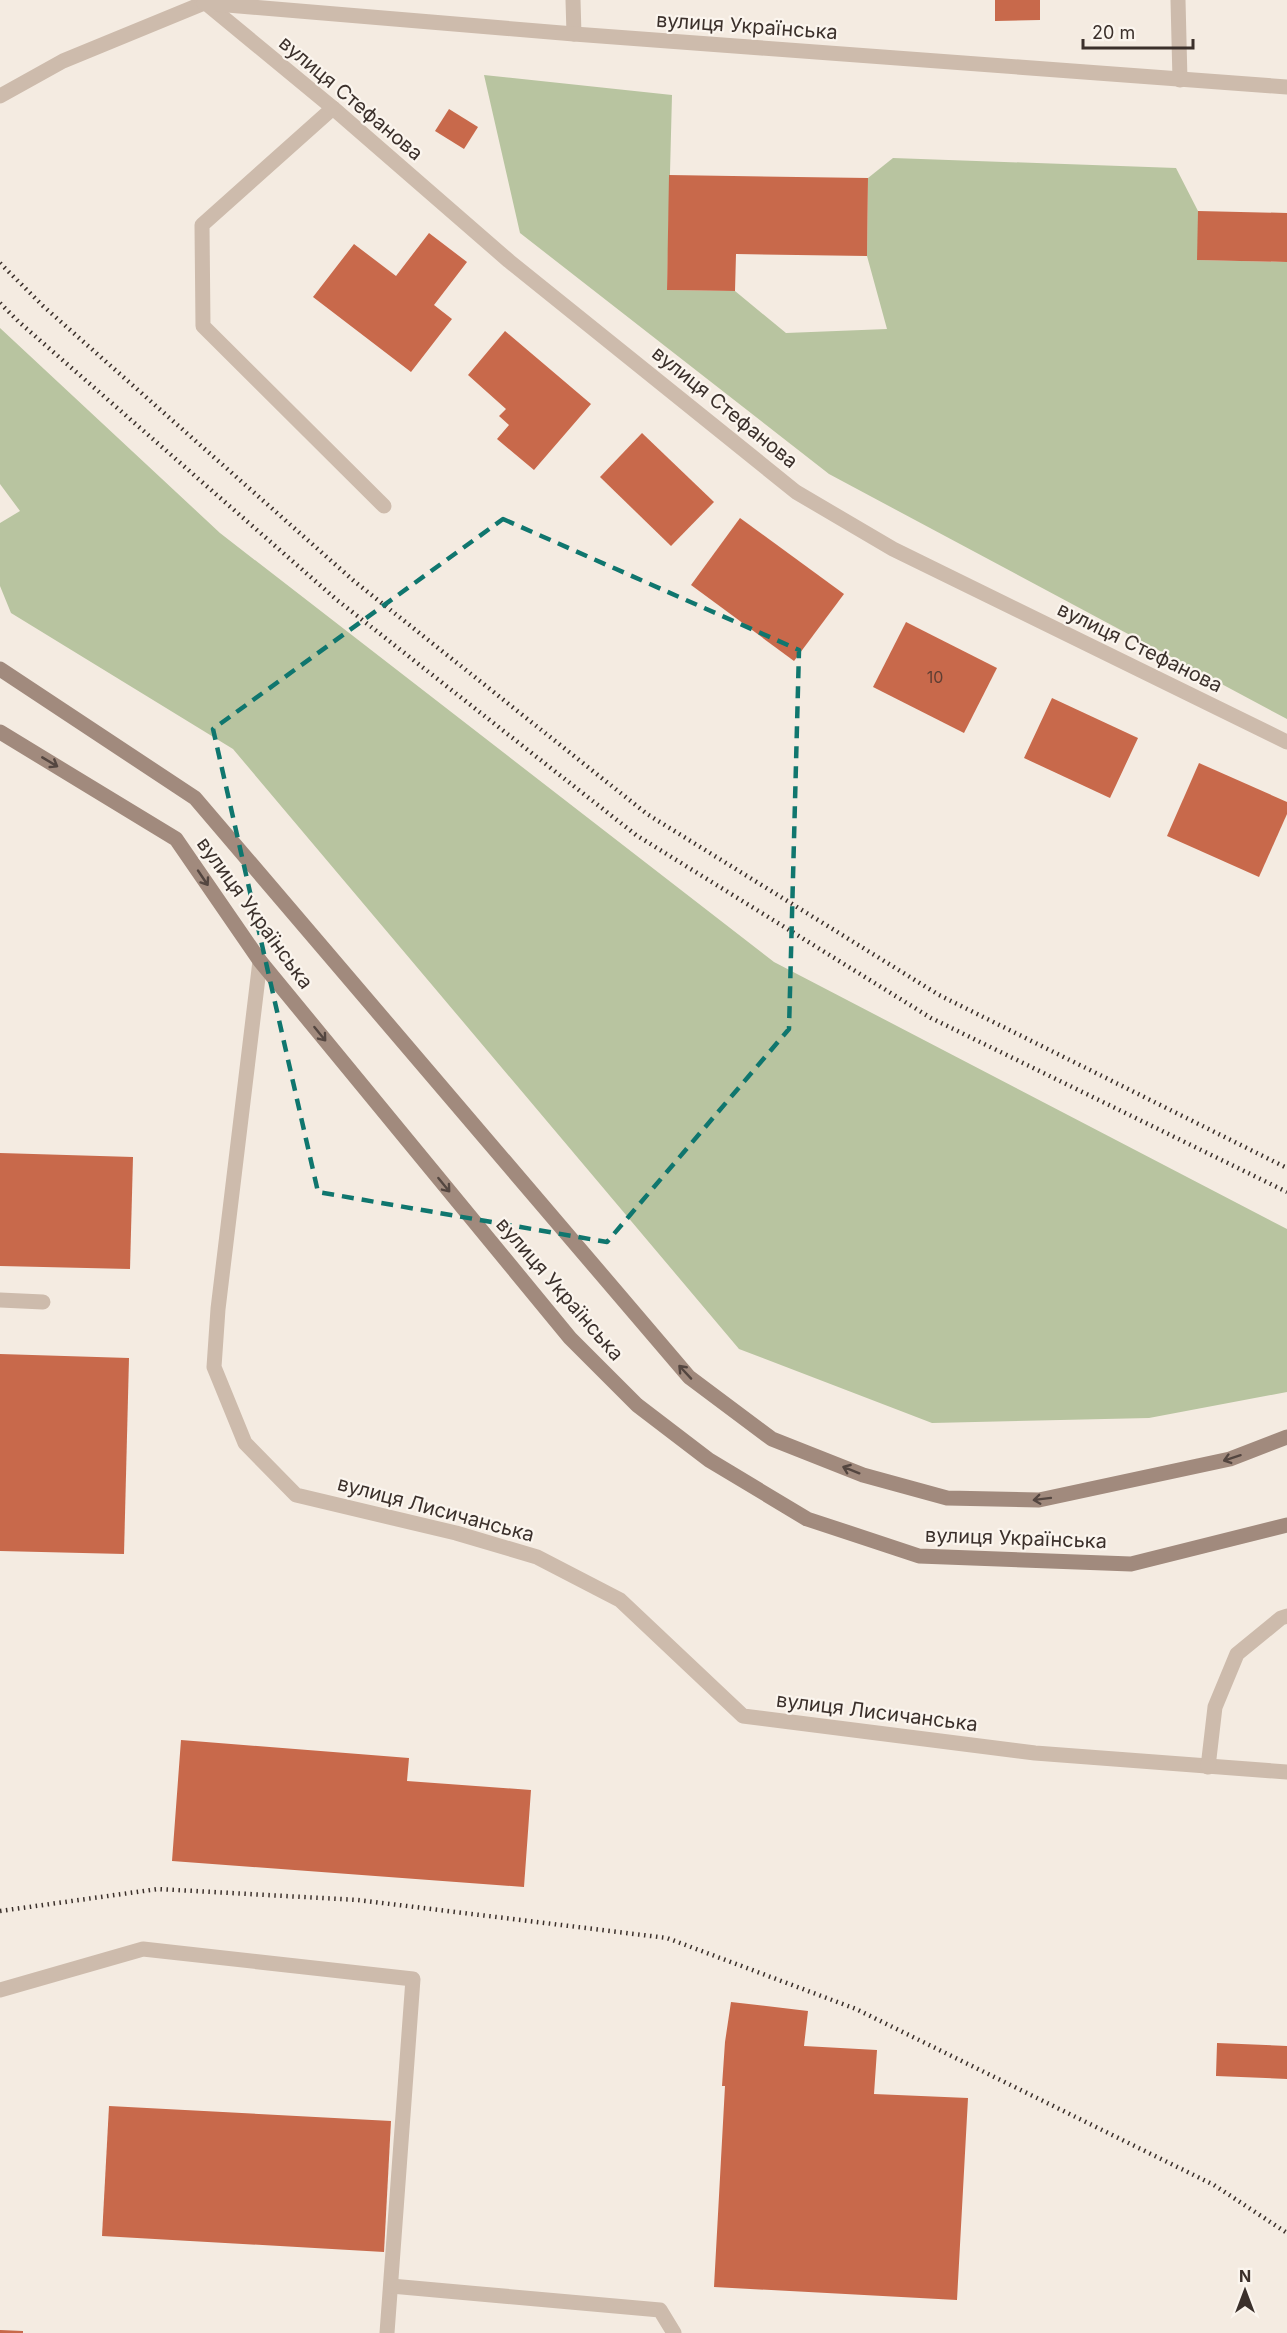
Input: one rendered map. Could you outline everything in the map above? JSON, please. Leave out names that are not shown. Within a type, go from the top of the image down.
[{"type":"main road","name":"вулиця Українська","points":[[0,669],[195,798],[689,1377],[772,1439],[863,1475],[947,1498],[1039,1500],[1230,1459],[1287,1437]]},
{"type":"main road","name":"вулиця Українська","points":[[0,732],[176,839],[260,961],[570,1338],[637,1406],[709,1460],[807,1519],[919,1556],[1131,1564],[1287,1525]]},
{"type":"street","points":[[573,0],[574,34]]},
{"type":"street","points":[[1178,0],[1180,80]]},
{"type":"street","points":[[0,96],[63,62],[203,1]]},
{"type":"street","name":"вулиця Українська","points":[[203,1],[574,34],[1287,87]]},
{"type":"street","name":"вулиця Стефанова","points":[[203,1],[333,108],[509,261],[796,492],[893,549],[1287,742]]},
{"type":"street","points":[[333,108],[202,225],[203,326],[384,506]]},
{"type":"street","name":"вулиця Лисичанська","points":[[260,961],[218,1309],[214,1367],[245,1443],[296,1495],[456,1533],[537,1557],[620,1600],[743,1716],[1035,1753],[1287,1772]]},
{"type":"street","points":[[0,1300],[43,1302]]},
{"type":"street","points":[[1208,1767],[1215,1707],[1237,1654],[1281,1618],[1287,1616]]},
{"type":"street","points":[[0,1990],[143,1949],[413,1979],[387,2333]]},
{"type":"street","points":[[391,2286],[660,2310],[674,2333]]},
{"type":"highlighted area","points":[[503,519],[799,650],[789,1029],[607,1242],[318,1192],[213,729]]},
{"type":"green space","points":[[484,75],[672,95],[667,290],[735,291],[786,333],[887,329],[867,256],[868,178],[893,158],[1176,168],[1198,211],[1198,260],[1287,262],[1287,719],[829,474],[520,233]]},
{"type":"green space","points":[[0,328],[220,533],[774,962],[1287,1229],[1287,1392],[1149,1418],[932,1423],[739,1349],[233,749],[11,613],[0,586],[0,523],[20,511],[0,484]]},
{"type":"building","points":[[995,0],[1040,0],[1040,20],[995,21]]},
{"type":"building","points":[[449,109],[478,127],[464,149],[435,131]]},
{"type":"building","points":[[669,175],[868,178],[867,256],[736,254],[735,291],[667,290]]},
{"type":"building","points":[[1198,211],[1287,213],[1287,262],[1197,260]]},
{"type":"building","points":[[429,233],[467,262],[434,305],[452,319],[411,372],[313,297],[354,244],[396,276]]},
{"type":"building","points":[[505,331],[591,404],[534,470],[497,439],[509,425],[499,416],[506,409],[468,375]]},
{"type":"building","points":[[642,433],[714,502],[671,546],[600,477]]},
{"type":"building","points":[[740,518],[844,594],[794,661],[691,585]]},
{"type":"building","points":[[906,622],[997,668],[964,733],[873,687]]},
{"type":"building","points":[[1052,698],[1138,738],[1110,798],[1024,758]]},
{"type":"building","points":[[1199,763],[1287,802],[1287,814],[1259,877],[1167,836]]},
{"type":"building","points":[[0,1153],[133,1157],[130,1269],[0,1266]]},
{"type":"building","points":[[0,1354],[129,1358],[124,1554],[0,1551]]},
{"type":"building","points":[[181,1740],[409,1758],[407,1781],[531,1790],[524,1887],[172,1861]]},
{"type":"building","points":[[731,2002],[808,2011],[804,2046],[877,2050],[874,2094],[968,2098],[957,2300],[714,2287],[725,2086],[722,2086]]},
{"type":"building","points":[[1217,2043],[1287,2046],[1287,2079],[1216,2076]]},
{"type":"building","points":[[109,2106],[391,2121],[384,2252],[102,2236]]},
{"type":"building","points":[[0,2330],[23,2331],[23,2333],[0,2333]]},
{"type":"railway","points":[[0,263],[43,306],[354,581],[647,814],[939,995],[1287,1168]]},
{"type":"railway","points":[[0,303],[337,600],[636,835],[931,1018],[1287,1192]]},
{"type":"railway","points":[[0,1911],[158,1889],[358,1900],[667,1938],[856,2009],[1214,2185],[1287,2233]]}]
